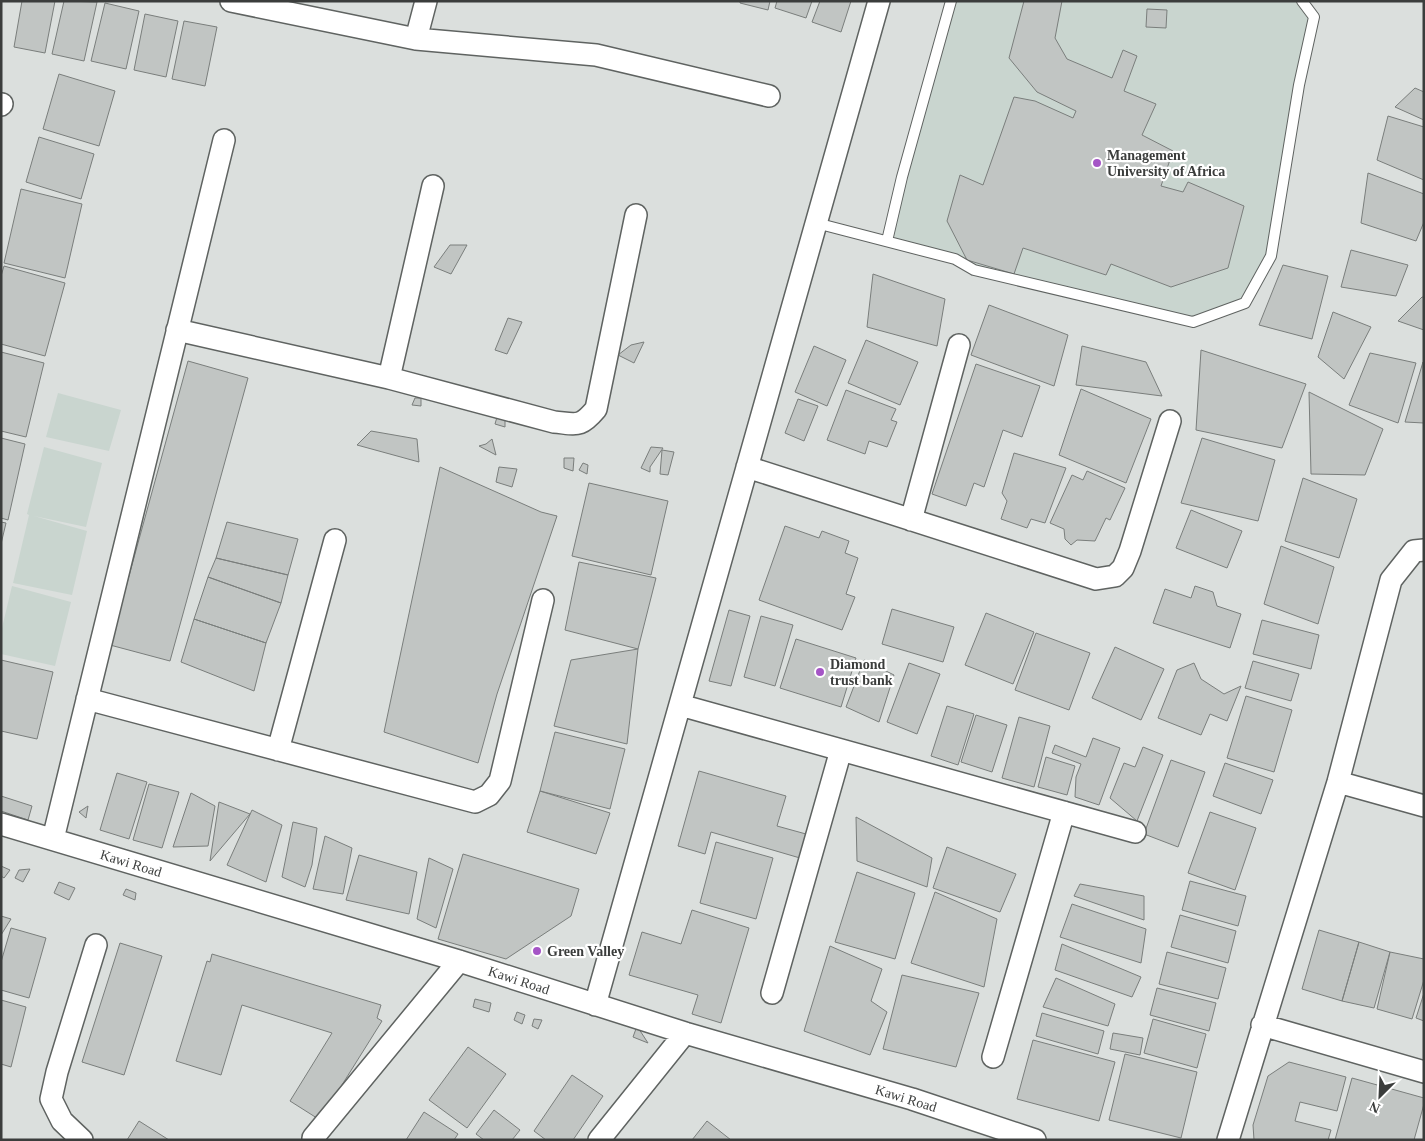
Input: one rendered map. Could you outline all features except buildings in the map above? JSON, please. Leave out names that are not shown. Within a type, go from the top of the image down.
[{"type":"street","points":[[232,1],[416,39],[596,55],[769,96]]},
{"type":"street","points":[[416,39],[426,1]]},
{"type":"street","points":[[595,1004],[879,1]]},
{"type":"street","points":[[53,839],[224,140]]},
{"type":"street","points":[[389,378],[433,186]]},
{"type":"street","points":[[177,330],[389,378],[554,422],[580,423],[587,420],[596,409],[636,215]]},
{"type":"street","points":[[911,520],[959,345]]},
{"type":"street","points":[[747,467],[1096,580],[1115,576],[1123,568],[1170,421]]},
{"type":"street","points":[[278,750],[335,540]]},
{"type":"street","points":[[1228,1140],[1338,782],[1391,580],[1414,551],[1424,550]]},
{"type":"street","points":[[87,699],[475,802],[489,795],[500,780],[543,600]]},
{"type":"street","points":[[680,705],[1135,832]]},
{"type":"street","points":[[772,993],[841,750]]},
{"type":"street","points":[[1338,782],[1424,806]]},
{"type":"street","points":[[993,1057],[1064,812]]},
{"type":"street","name":"Kawi Road","points":[[1,824],[459,960],[685,1033],[912,1099],[1035,1140]]},
{"type":"street","points":[[82,1140],[62,1121],[51,1099],[57,1072],[96,945]]},
{"type":"street","points":[[313,1138],[459,960]]},
{"type":"street","points":[[1262,1026],[1424,1072]]},
{"type":"street","points":[[599,1140],[685,1033]]},
{"type":"lane","points":[[887,241],[902,177],[951,1]]},
{"type":"lane","points":[[816,223],[955,259],[974,270],[1193,322],[1245,303],[1271,256],[1299,85],[1314,17],[1302,1]]},
{"type":"shaded area","name":"Management University of Africa","points":[[952,1],[1302,1],[1314,17],[1271,256],[1245,303],[1193,322],[966,265],[887,241]]},
{"type":"shaded area","points":[[58,393],[121,410],[109,451],[46,437]]},
{"type":"shaded area","points":[[44,447],[102,463],[86,527],[34,516],[87,531],[72,595],[13,583],[29,515],[27,514]]},
{"type":"shaded area","points":[[12,586],[71,602],[55,666],[1,654],[1,632]]},
{"type":"place","name":"Management University of Africa","points":[[1097,163]]},
{"type":"place","name":"Diamond trust bank","points":[[820,672]]},
{"type":"place","name":"Green Valley","points":[[537,951]]}]
